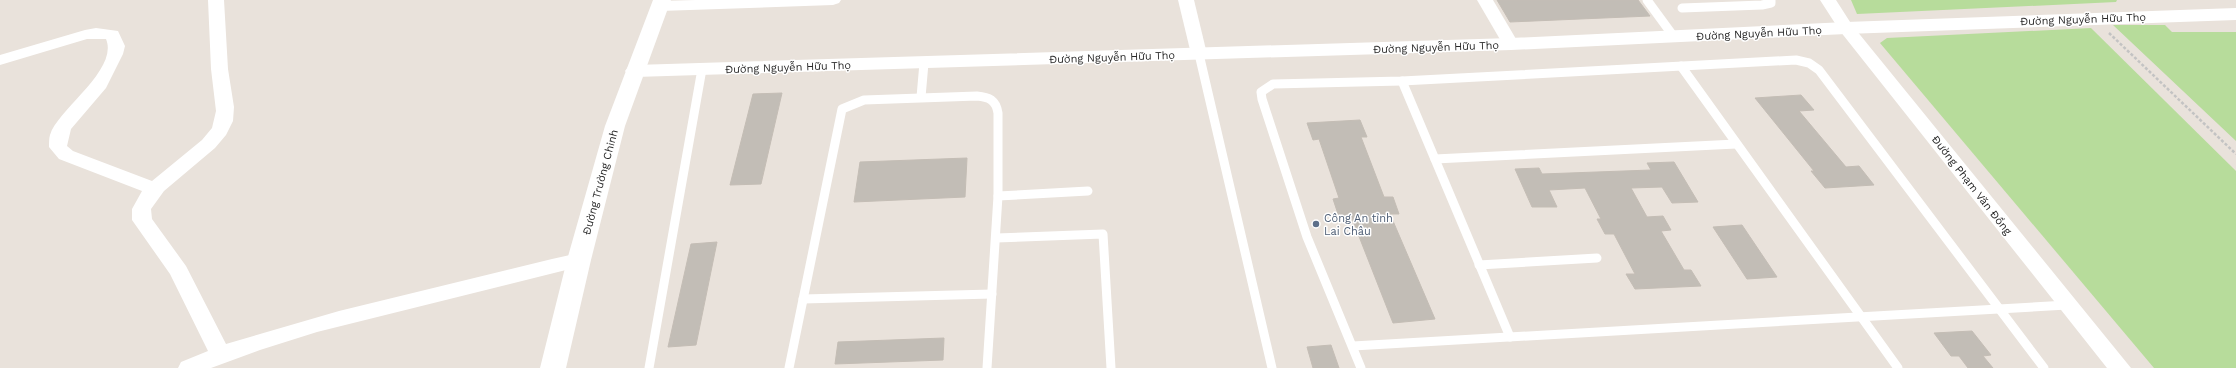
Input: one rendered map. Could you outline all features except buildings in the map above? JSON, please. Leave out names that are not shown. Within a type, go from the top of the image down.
[{"type":"street","points":[[216,0],[220,79],[225,109],[222,125],[216,136],[205,148],[154,189],[143,203],[140,213],[142,220],[179,271],[220,354]]},
{"type":"street","points":[[661,3],[833,0]]},
{"type":"street","points":[[1186,0],[1199,54]]},
{"type":"street","points":[[1485,0],[1511,44]]},
{"type":"street","name":"Đường Phạm Văn Đồng","points":[[1828,0],[1846,28],[2067,305],[2120,368]]},
{"type":"street","name":"Đường Trường Chinh","points":[[553,368],[579,260],[615,126],[661,3]]},
{"type":"street","name":"Đường Nguyễn Hữu Thọ","points":[[635,71],[1511,44],[1846,28],[2236,14]]},
{"type":"street","points":[[0,60],[85,35],[96,33],[112,34],[117,46],[106,74],[64,127],[59,135],[58,147],[66,156],[154,189]]},
{"type":"street","points":[[189,368],[220,354],[297,330],[457,288],[579,260]]},
{"type":"lane","points":[[1647,0],[1674,37]]},
{"type":"lane","points":[[1682,8],[1762,5],[1771,3],[1771,0]]},
{"type":"lane","points":[[1199,54],[1272,368]]},
{"type":"lane","points":[[1361,368],[1307,237],[1272,132],[1261,92],[1266,87],[1273,84],[1402,81],[1796,60],[1804,61],[1814,66],[2044,368]]},
{"type":"lane","points":[[921,97],[924,63]]},
{"type":"lane","points":[[1681,66],[1898,368]]},
{"type":"lane","points":[[649,368],[702,69]]},
{"type":"lane","points":[[1402,81],[1510,337]]},
{"type":"lane","points":[[789,368],[822,199],[842,109],[859,101],[921,97],[977,96],[988,97],[994,100],[997,105],[998,113],[998,196],[987,368]]},
{"type":"lane","points":[[1435,159],[1736,144]]},
{"type":"lane","points":[[998,196],[1088,191]]},
{"type":"lane","points":[[996,238],[1103,234],[1111,368]]},
{"type":"lane","points":[[1480,265],[1597,258]]},
{"type":"lane","points":[[803,299],[992,294]]},
{"type":"lane","points":[[1352,346],[2067,305]]},
{"type":"path","points":[[2093,18],[2236,154]]},
{"type":"green space","points":[[1851,0],[2117,0],[2116,2],[1857,14]]},
{"type":"green space","points":[[2113,25],[2165,25],[2172,32],[2236,32],[2236,141]]},
{"type":"green space","points":[[2091,28],[2236,171],[2236,368],[2154,368],[1880,43],[1887,38]]},
{"type":"place","name":"Công An tỉnh Lai Châu","points":[[1316,224]]}]
